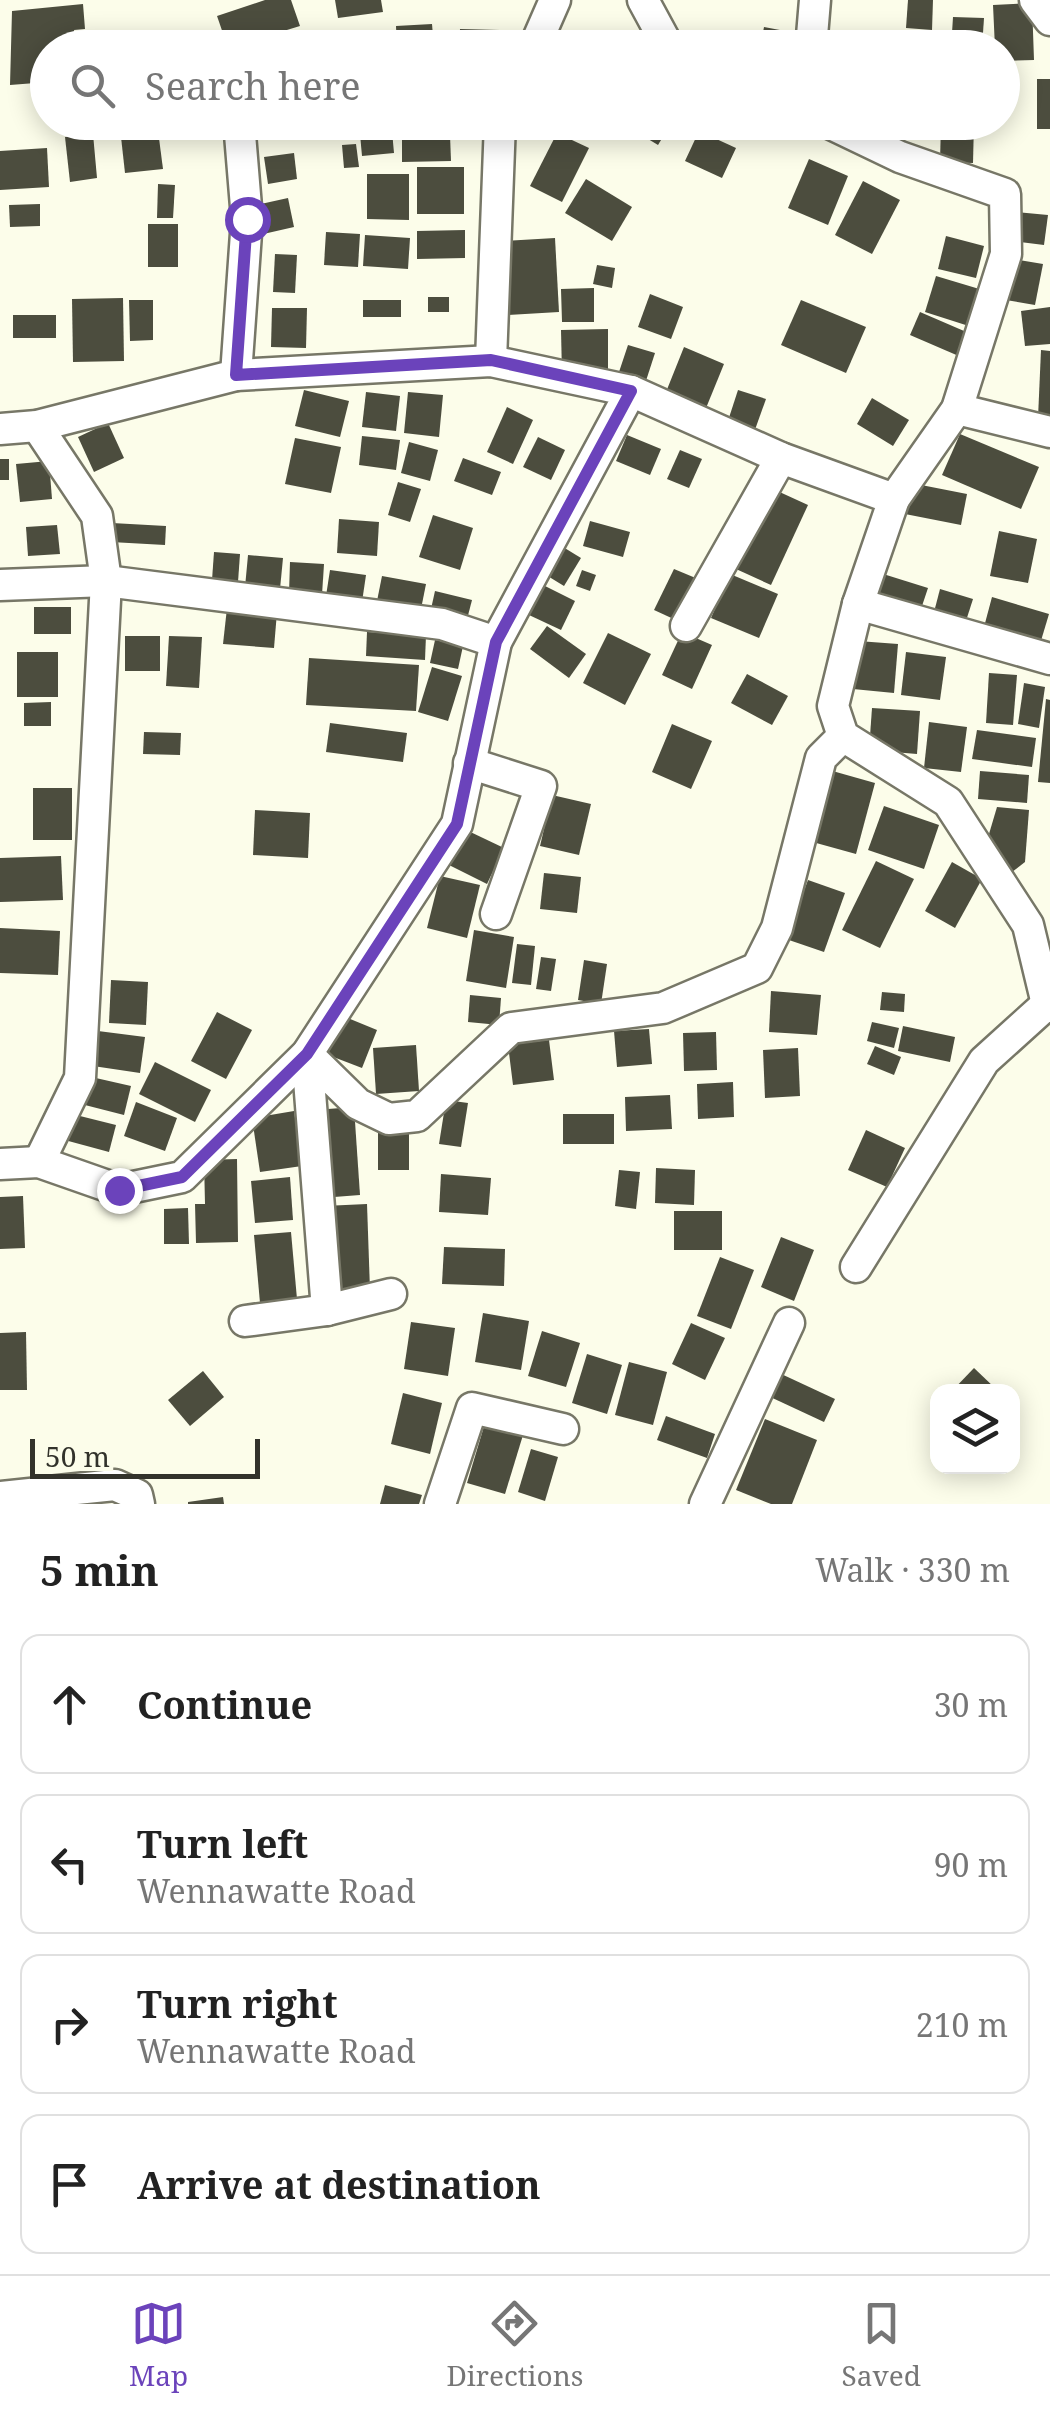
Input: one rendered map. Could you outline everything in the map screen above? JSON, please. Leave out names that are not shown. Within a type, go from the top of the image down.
[{"type":"street","points":[[542,30],[555,0]]},
{"type":"street","points":[[643,0],[658,30]]},
{"type":"street","points":[[812,30],[815,0]]},
{"type":"street","points":[[1035,0],[1050,20]]},
{"type":"street","points":[[236,375],[247,219],[240,140]]},
{"type":"street","points":[[491,360],[499,140]]},
{"type":"street","points":[[856,1267],[984,1061],[1048,1006],[1028,925],[948,802],[843,736],[833,706],[858,604],[894,499],[957,409],[1006,254],[1005,194],[866,140]]},
{"type":"street","points":[[1,421],[38,426],[236,375],[491,360],[631,391],[782,458],[894,499]]},
{"type":"street","points":[[0,1164],[39,1162],[119,1190],[182,1177],[307,1054],[457,824],[496,642],[631,391]]},
{"type":"street","points":[[957,409],[1050,432]]},
{"type":"street","points":[[38,426],[98,516],[106,581],[80,1078],[39,1162]]},
{"type":"street","points":[[686,626],[782,458]]},
{"type":"street","points":[[0,584],[106,581],[442,624],[496,642]]},
{"type":"street","points":[[858,604],[1050,658]]},
{"type":"street","points":[[307,1054],[358,1104],[388,1119],[417,1116],[510,1028],[662,1008],[757,968],[777,928],[821,758],[843,736]]},
{"type":"street","points":[[469,763],[540,786],[496,914]]},
{"type":"street","points":[[307,1054],[327,1310]]},
{"type":"street","points":[[245,1320],[327,1310],[391,1294]]},
{"type":"street","points":[[705,1504],[789,1323]]},
{"type":"street","points":[[440,1504],[472,1408],[563,1429]]},
{"type":"street","points":[[0,1497],[115,1485],[137,1494],[138,1504]]},
{"type":"building","points":[[265,0],[291,0],[300,26],[287,30],[222,30],[217,16]]},
{"type":"building","points":[[335,0],[381,0],[383,12],[338,18]]},
{"type":"building","points":[[908,0],[933,0],[932,30],[906,28]]},
{"type":"building","points":[[1032,3],[1034,60],[1020,60],[1020,30],[994,30],[993,5]]},
{"type":"building","points":[[83,4],[85,29],[30,30],[30,83],[10,85],[12,11]]},
{"type":"building","points":[[953,17],[984,18],[983,30],[952,30]]},
{"type":"building","points":[[432,24],[432,30],[396,30],[396,26]]},
{"type":"building","points":[[1037,79],[1050,79],[1050,129],[1037,129]]},
{"type":"building","points":[[65,140],[94,140],[97,178],[70,182]]},
{"type":"building","points":[[121,140],[159,140],[163,169],[125,173]]},
{"type":"building","points":[[361,140],[393,140],[394,153],[362,156]]},
{"type":"building","points":[[402,140],[450,140],[451,161],[402,162]]},
{"type":"building","points":[[553,140],[572,140],[589,148],[562,202],[530,186]]},
{"type":"building","points":[[695,140],[719,140],[736,148],[722,178],[685,161]]},
{"type":"building","points":[[941,140],[974,140],[973,163],[940,162]]},
{"type":"building","points":[[356,144],[359,167],[344,168],[342,145]]},
{"type":"building","points":[[47,148],[49,187],[0,190],[0,151]]},
{"type":"building","points":[[294,153],[297,179],[268,184],[264,157]]},
{"type":"building","points":[[809,159],[848,176],[828,225],[788,208]]},
{"type":"building","points":[[417,167],[464,167],[464,214],[417,214]]},
{"type":"building","points":[[367,174],[409,174],[409,220],[367,219]]},
{"type":"building","points":[[586,179],[632,207],[612,241],[565,213]]},
{"type":"building","points":[[863,181],[900,200],[872,254],[835,235]]},
{"type":"building","points":[[158,184],[175,185],[173,218],[157,218]]},
{"type":"building","points":[[288,198],[294,227],[259,235],[252,206]]},
{"type":"building","points":[[40,204],[40,226],[10,227],[9,205]]},
{"type":"building","points":[[1016,212],[1048,215],[1044,245],[1012,241]]},
{"type":"building","points":[[148,224],[178,224],[178,267],[148,267]]},
{"type":"building","points":[[465,230],[465,258],[417,259],[417,231]]},
{"type":"building","points":[[326,232],[360,234],[358,267],[324,265]]},
{"type":"building","points":[[365,235],[410,238],[408,269],[363,266]]},
{"type":"building","points":[[946,236],[984,246],[976,278],[938,269]]},
{"type":"building","points":[[555,238],[559,312],[508,315],[503,241]]},
{"type":"building","points":[[275,254],[297,255],[295,293],[273,292]]},
{"type":"building","points":[[1013,259],[1043,264],[1035,305],[1006,300]]},
{"type":"building","points":[[597,265],[615,268],[612,288],[593,284]]},
{"type":"building","points":[[936,276],[986,291],[975,328],[925,312]]},
{"type":"building","points":[[594,288],[594,322],[562,322],[561,289]]},
{"type":"building","points":[[650,294],[683,307],[671,339],[638,327]]},
{"type":"building","points":[[428,297],[449,297],[449,312],[428,312]]},
{"type":"building","points":[[123,298],[124,361],[73,362],[72,299]]},
{"type":"building","points":[[129,300],[153,300],[153,340],[130,341]]},
{"type":"building","points":[[363,300],[401,300],[401,317],[363,317]]},
{"type":"building","points":[[801,300],[866,327],[846,373],[781,345]]},
{"type":"building","points":[[1050,307],[1050,344],[1025,346],[1021,311]]},
{"type":"building","points":[[272,308],[307,308],[306,348],[271,347]]},
{"type":"building","points":[[920,312],[971,334],[961,357],[910,335]]},
{"type":"building","points":[[13,315],[56,315],[56,338],[13,338]]},
{"type":"building","points":[[608,329],[608,374],[562,374],[561,330]]},
{"type":"building","points":[[628,345],[655,353],[643,390],[616,381]]},
{"type":"building","points":[[684,347],[724,364],[704,413],[664,397]]},
{"type":"building","points":[[1041,350],[1050,351],[1050,419],[1038,418]]},
{"type":"building","points":[[304,390],[349,401],[340,437],[295,426]]},
{"type":"building","points":[[738,390],[766,399],[752,438],[725,430]]},
{"type":"building","points":[[366,392],[400,396],[396,431],[362,427]]},
{"type":"building","points":[[408,392],[443,395],[439,437],[404,433]]},
{"type":"building","points":[[872,398],[909,420],[893,446],[857,424]]},
{"type":"building","points":[[507,407],[533,420],[513,464],[487,452]]},
{"type":"building","points":[[108,423],[124,458],[94,472],[78,437]]},
{"type":"building","points":[[960,434],[1039,467],[1021,509],[942,475]]},
{"type":"building","points":[[627,435],[661,449],[650,475],[616,461]]},
{"type":"building","points":[[362,436],[400,440],[396,470],[359,465]]},
{"type":"building","points":[[538,437],[565,450],[551,480],[523,467]]},
{"type":"building","points":[[295,438],[341,447],[331,493],[285,484]]},
{"type":"building","points":[[409,442],[438,450],[430,481],[401,473]]},
{"type":"building","points":[[680,450],[702,459],[689,488],[667,479]]},
{"type":"building","points":[[463,458],[501,472],[492,495],[454,481]]},
{"type":"building","points":[[0,459],[9,459],[9,480],[0,480]]},
{"type":"building","points":[[49,461],[52,499],[20,502],[16,464]]},
{"type":"building","points":[[398,482],[421,489],[410,522],[388,515]]},
{"type":"building","points":[[911,483],[967,494],[961,525],[905,514]]},
{"type":"building","points":[[773,489],[808,505],[771,585],[736,569]]},
{"type":"building","points":[[433,515],[473,528],[460,570],[419,557]]},
{"type":"building","points":[[339,519],[379,522],[377,556],[337,553]]},
{"type":"building","points":[[590,521],[630,532],[623,557],[583,546]]},
{"type":"building","points":[[112,523],[166,526],[165,545],[111,542]]},
{"type":"building","points":[[57,525],[60,554],[28,556],[26,527]]},
{"type":"building","points":[[999,531],[1037,539],[1028,583],[990,576]]},
{"type":"building","points":[[563,547],[581,558],[564,586],[546,575]]},
{"type":"building","points":[[214,552],[240,554],[238,582],[212,580]]},
{"type":"building","points":[[248,555],[283,558],[280,589],[245,587]]},
{"type":"building","points":[[290,562],[324,564],[322,595],[289,593]]},
{"type":"building","points":[[674,569],[698,579],[678,621],[654,610]]},
{"type":"building","points":[[330,570],[366,575],[362,602],[326,596]]},
{"type":"building","points":[[582,570],[596,575],[590,591],[576,586]]},
{"type":"building","points":[[880,573],[928,588],[919,615],[871,600]]},
{"type":"building","points":[[730,574],[778,594],[759,638],[711,618]]},
{"type":"building","points":[[382,576],[426,584],[420,614],[376,606]]},
{"type":"building","points":[[543,585],[575,601],[561,630],[529,615]]},
{"type":"building","points":[[940,589],[973,599],[965,624],[933,616]]},
{"type":"building","points":[[435,591],[472,600],[465,627],[429,618]]},
{"type":"building","points":[[992,597],[1049,614],[1040,644],[984,627]]},
{"type":"building","points":[[34,607],[71,607],[71,634],[34,634]]},
{"type":"building","points":[[227,608],[277,612],[274,648],[223,644]]},
{"type":"building","points":[[547,626],[586,654],[569,678],[530,649]]},
{"type":"building","points":[[367,632],[426,635],[425,660],[366,656]]},
{"type":"building","points":[[682,632],[712,645],[692,689],[662,675]]},
{"type":"building","points":[[608,633],[651,654],[625,705],[583,683]]},
{"type":"building","points":[[125,636],[160,636],[160,671],[125,671]]},
{"type":"building","points":[[169,636],[202,637],[199,688],[166,686]]},
{"type":"building","points":[[435,640],[463,646],[458,669],[430,663]]},
{"type":"building","points":[[858,641],[898,644],[894,693],[853,689]]},
{"type":"building","points":[[17,652],[58,652],[58,697],[17,697]]},
{"type":"building","points":[[906,652],[946,657],[940,700],[901,695]]},
{"type":"building","points":[[309,658],[419,665],[416,711],[306,705]]},
{"type":"building","points":[[432,667],[462,676],[448,721],[418,712]]},
{"type":"building","points":[[989,673],[1017,675],[1013,725],[986,723]]},
{"type":"building","points":[[747,674],[788,696],[772,725],[731,703]]},
{"type":"building","points":[[1024,683],[1045,687],[1039,728],[1018,724]]},
{"type":"building","points":[[1046,699],[1050,700],[1050,783],[1038,782]]},
{"type":"building","points":[[51,702],[51,726],[24,726],[24,703]]},
{"type":"building","points":[[872,708],[920,711],[917,754],[869,750]]},
{"type":"building","points":[[929,722],[967,727],[961,772],[924,768]]},
{"type":"building","points":[[330,723],[407,733],[403,762],[326,752]]},
{"type":"building","points":[[672,724],[712,741],[691,789],[652,772]]},
{"type":"building","points":[[977,730],[1036,738],[1032,767],[972,759]]},
{"type":"building","points":[[144,732],[181,733],[180,755],[143,754]]},
{"type":"building","points":[[829,770],[875,783],[856,854],[809,841]]},
{"type":"building","points":[[980,771],[1029,775],[1027,803],[978,799]]},
{"type":"building","points":[[33,788],[72,788],[72,840],[33,840]]},
{"type":"building","points":[[552,795],[591,804],[579,855],[540,846]]},
{"type":"building","points":[[884,806],[939,825],[924,869],[868,850]]},
{"type":"building","points":[[997,807],[1029,810],[1025,862],[1012,872],[989,834]]},
{"type":"building","points":[[255,810],[310,813],[308,858],[253,855]]},
{"type":"building","points":[[462,828],[504,848],[487,884],[445,863]]},
{"type":"building","points":[[61,856],[63,900],[0,902],[0,858]]},
{"type":"building","points":[[876,861],[914,879],[880,948],[842,930]]},
{"type":"building","points":[[952,862],[982,879],[955,928],[925,911]]},
{"type":"building","points":[[544,873],[581,877],[577,913],[540,909]]},
{"type":"building","points":[[440,876],[480,885],[467,938],[427,928]]},
{"type":"building","points":[[808,880],[845,893],[824,952],[786,939]]},
{"type":"building","points":[[0,928],[60,931],[58,975],[0,973]]},
{"type":"building","points":[[474,930],[514,937],[506,988],[466,981]]},
{"type":"building","points":[[517,944],[535,946],[531,985],[512,983]]},
{"type":"building","points":[[541,957],[556,959],[551,991],[536,989]]},
{"type":"building","points":[[584,960],[607,964],[601,1004],[578,1000]]},
{"type":"building","points":[[111,980],[148,982],[146,1025],[109,1023]]},
{"type":"building","points":[[771,991],[821,995],[817,1035],[769,1032]]},
{"type":"building","points":[[882,992],[905,994],[904,1012],[880,1010]]},
{"type":"building","points":[[470,995],[501,998],[499,1025],[468,1022]]},
{"type":"building","points":[[217,1012],[252,1030],[226,1079],[191,1061]]},
{"type":"building","points":[[338,1014],[377,1030],[362,1068],[323,1053]]},
{"type":"building","points":[[872,1022],[899,1028],[894,1048],[867,1041]]},
{"type":"building","points":[[903,1026],[955,1037],[950,1062],[898,1051]]},
{"type":"building","points":[[649,1029],[652,1064],[617,1067],[614,1031]]},
{"type":"building","points":[[98,1031],[145,1037],[140,1073],[93,1066]]},
{"type":"building","points":[[716,1032],[717,1070],[684,1071],[683,1033]]},
{"type":"building","points":[[549,1040],[554,1080],[513,1085],[508,1045]]},
{"type":"building","points":[[416,1045],[419,1091],[376,1094],[373,1048]]},
{"type":"building","points":[[875,1046],[901,1057],[894,1075],[867,1064]]},
{"type":"building","points":[[798,1048],[800,1096],[765,1098],[763,1050]]},
{"type":"building","points":[[155,1062],[211,1090],[195,1122],[139,1094]]},
{"type":"building","points":[[87,1076],[131,1086],[124,1115],[81,1104]]},
{"type":"building","points":[[733,1082],[734,1117],[698,1119],[697,1084]]},
{"type":"building","points":[[670,1095],[672,1129],[626,1131],[625,1097]]},
{"type":"building","points":[[446,1100],[468,1103],[461,1147],[439,1144]]},
{"type":"building","points":[[136,1102],[177,1118],[165,1151],[124,1136]]},
{"type":"building","points":[[354,1107],[360,1195],[321,1198],[315,1110]]},
{"type":"building","points":[[294,1111],[302,1166],[260,1172],[252,1118]]},
{"type":"building","points":[[68,1113],[116,1125],[109,1152],[61,1139]]},
{"type":"building","points":[[563,1114],[614,1114],[614,1144],[563,1144]]},
{"type":"building","points":[[866,1130],[905,1148],[887,1187],[848,1170]]},
{"type":"building","points":[[378,1133],[409,1133],[409,1170],[378,1170]]},
{"type":"building","points":[[237,1159],[238,1242],[196,1243],[195,1204],[205,1204],[204,1160]]},
{"type":"building","points":[[656,1168],[695,1170],[694,1205],[655,1203]]},
{"type":"building","points":[[619,1170],[640,1172],[636,1209],[615,1206]]},
{"type":"building","points":[[441,1174],[491,1178],[488,1215],[439,1212]]},
{"type":"building","points":[[290,1177],[293,1220],[255,1223],[251,1181]]},
{"type":"building","points":[[23,1196],[25,1248],[0,1249],[0,1197]]},
{"type":"building","points":[[367,1204],[370,1290],[327,1292],[324,1206]]},
{"type":"building","points":[[188,1208],[189,1244],[164,1244],[164,1209]]},
{"type":"building","points":[[674,1211],[722,1211],[722,1250],[674,1250]]},
{"type":"building","points":[[291,1232],[297,1299],[260,1303],[254,1235]]},
{"type":"building","points":[[781,1237],[814,1250],[794,1301],[761,1287]]},
{"type":"building","points":[[444,1247],[505,1249],[504,1286],[442,1284]]},
{"type":"building","points":[[720,1257],[754,1270],[731,1329],[697,1316]]},
{"type":"building","points":[[483,1313],[529,1321],[521,1370],[475,1362]]},
{"type":"building","points":[[411,1322],[455,1328],[448,1376],[404,1369]]},
{"type":"building","points":[[691,1323],[725,1338],[705,1380],[672,1364]]},
{"type":"building","points":[[542,1331],[580,1343],[566,1387],[528,1376]]},
{"type":"building","points":[[26,1332],[27,1390],[0,1390],[0,1333]]},
{"type":"building","points":[[587,1354],[622,1365],[607,1414],[572,1403]]},
{"type":"building","points":[[629,1362],[667,1372],[653,1425],[615,1415]]},
{"type":"building","points":[[974,1368],[991,1384],[959,1384]]},
{"type":"building","points":[[203,1371],[224,1397],[190,1426],[168,1400]]},
{"type":"building","points":[[777,1372],[835,1399],[824,1422],[766,1395]]},
{"type":"building","points":[[403,1393],[442,1403],[430,1454],[391,1444]]},
{"type":"building","points":[[666,1416],[715,1434],[707,1458],[657,1440]]},
{"type":"building","points":[[765,1419],[817,1440],[792,1504],[771,1504],[736,1490]]},
{"type":"building","points":[[485,1423],[523,1435],[505,1494],[467,1483]]},
{"type":"building","points":[[531,1449],[558,1457],[545,1501],[518,1492]]},
{"type":"building","points":[[385,1485],[422,1495],[419,1504],[380,1504]]},
{"type":"building","points":[[223,1497],[224,1504],[188,1504],[188,1502]]},
{"type":"route","points":[[119,1190],[182,1177],[307,1054],[457,824],[496,642],[631,391],[491,360],[236,375],[247,219]]}]
